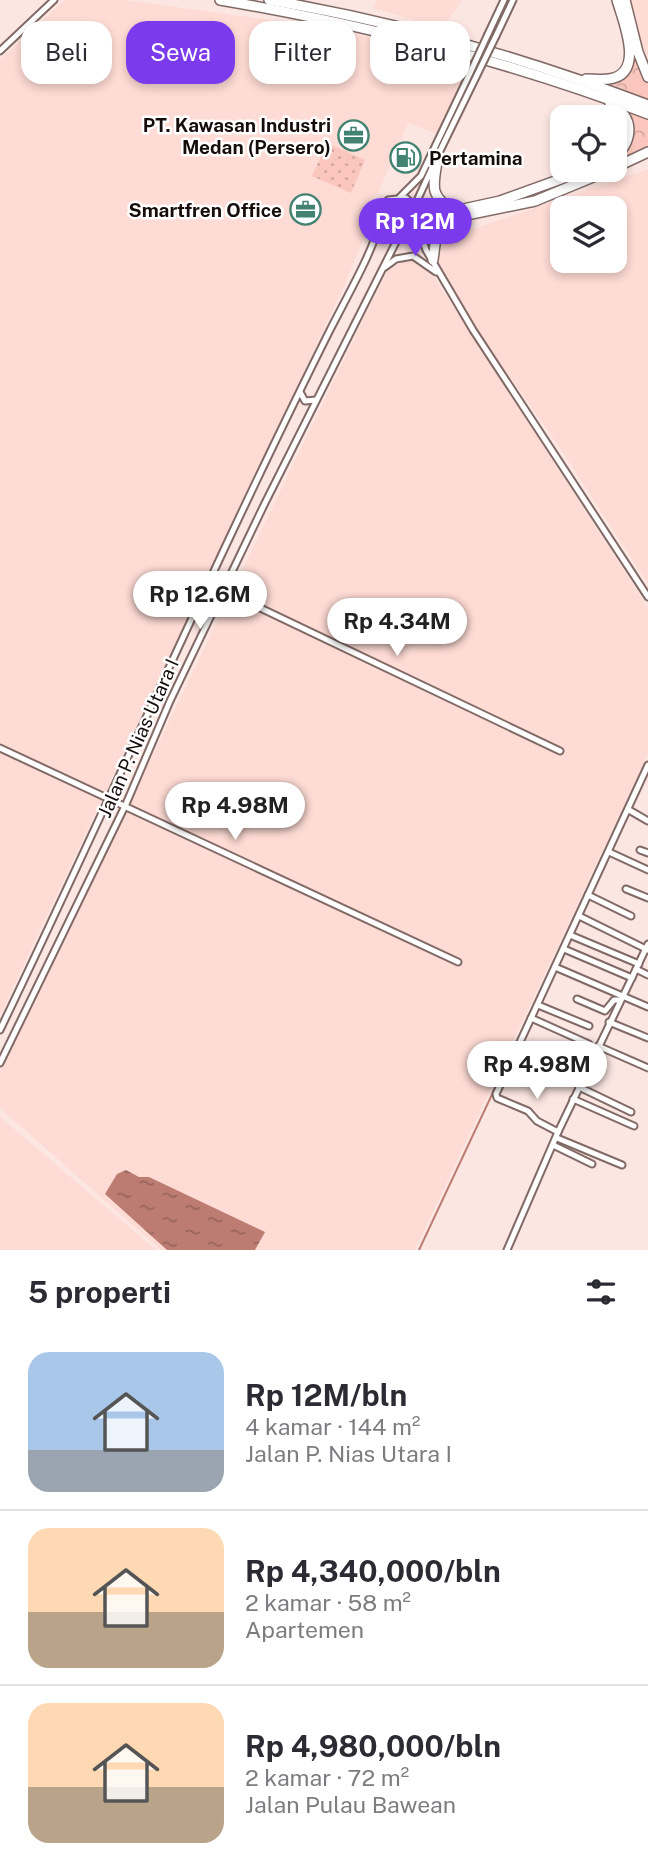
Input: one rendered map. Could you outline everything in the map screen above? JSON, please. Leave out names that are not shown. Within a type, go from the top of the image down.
[{"type":"highway","points":[[220,0],[381,31],[580,84],[648,114]]},
{"type":"highway","points":[[270,0],[407,29],[648,105]]},
{"type":"highway","points":[[580,84],[610,79],[624,72],[630,53],[628,36],[617,0]]},
{"type":"highway","points":[[625,0],[648,77]]},
{"type":"highway","points":[[580,84],[614,105]]},
{"type":"highway","points":[[627,119],[627,144]]},
{"type":"highway","points":[[627,162],[648,152]]},
{"type":"highway","points":[[438,156],[434,193],[438,201],[454,215]]},
{"type":"highway","points":[[418,225],[552,182]]},
{"type":"highway","points":[[415,205],[454,215],[536,201],[581,182]]},
{"type":"highway","points":[[433,260],[436,237],[454,215]]},
{"type":"street","points":[[0,51],[54,0]]},
{"type":"street","points":[[504,0],[421,176],[400,197],[415,205],[426,250],[441,277],[648,597]]},
{"type":"street","points":[[415,205],[513,0]]},
{"type":"street","name":"Jalan P. Nias Utara I","points":[[0,1030],[111,797],[208,583],[380,223],[383,205],[400,197]]},
{"type":"street","name":"Jalan P. Nias Utara I","points":[[0,1063],[126,804],[223,590],[316,400],[398,237],[410,234],[418,225]]},
{"type":"street","points":[[382,269],[396,259],[413,256],[429,264],[441,277]]},
{"type":"street","points":[[299,391],[305,401],[316,400]]},
{"type":"street","points":[[208,583],[560,751]]},
{"type":"street","points":[[0,748],[126,804],[458,962]]},
{"type":"street","points":[[622,1165],[557,1135],[528,1111],[496,1096],[648,765]]},
{"type":"street","points":[[629,810],[648,821]]},
{"type":"street","points":[[640,850],[648,853]]},
{"type":"street","points":[[608,852],[648,870]]},
{"type":"street","points":[[626,889],[648,898]]},
{"type":"street","points":[[588,895],[631,916]]},
{"type":"street","points":[[506,1250],[597,1046],[647,948],[579,916]]},
{"type":"street","points":[[570,935],[648,975]]},
{"type":"street","points":[[564,948],[632,978]]},
{"type":"street","points":[[555,967],[620,998],[648,1007]]},
{"type":"street","points":[[577,999],[605,1011],[614,1000],[620,998]]},
{"type":"street","points":[[538,1005],[589,1026]]},
{"type":"street","points":[[531,1018],[589,1044]]},
{"type":"street","points":[[609,1021],[648,1038]]},
{"type":"street","points":[[519,1044],[540,1053]]},
{"type":"street","points":[[597,1046],[648,1068]]},
{"type":"street","points":[[516,1052],[583,1078]]},
{"type":"street","points":[[579,1087],[631,1112]]},
{"type":"street","points":[[573,1099],[634,1126]]},
{"type":"street","points":[[553,1145],[592,1164]]},
{"type":"shaded area","points":[[65,0],[125,0],[277,21],[249,21],[249,84],[356,84],[356,34],[370,38],[370,84],[460,84],[437,134],[408,123],[377,195],[371,197],[366,209],[370,222],[345,284],[0,1015],[0,59],[21,40],[21,84],[112,84],[112,21],[42,21]]},
{"type":"shaded area","points":[[377,0],[462,0],[447,21],[418,21],[373,8]]},
{"type":"shaded area","points":[[628,0],[648,0],[648,68],[641,57]]},
{"type":"shaded area","points":[[648,169],[648,584],[564,454],[434,268],[436,256],[450,237],[550,203],[550,273],[627,273],[627,196],[569,196],[610,182],[627,182],[627,176]]},
{"type":"shaded area","points":[[407,260],[421,263],[432,274],[648,608],[648,754],[415,1250],[161,1250],[0,1108],[0,1071],[388,270]]},
{"type":"shaded area","points":[[0,1117],[156,1250],[0,1250]]},
{"type":"green space","points":[[635,51],[648,83],[648,100],[609,83],[626,71]]},
{"type":"green space","points":[[627,109],[648,118],[648,150],[627,156],[633,129]]},
{"type":"green space","points":[[327,143],[365,160],[351,193],[312,176]]},
{"type":"green space","points":[[399,206],[408,209],[411,218],[408,227],[399,230],[390,227],[387,218],[390,209]]},
{"type":"water","points":[[126,1170],[139,1177],[149,1177],[265,1232],[255,1250],[167,1250],[105,1194],[117,1174]]},
{"type":"waterway","points":[[419,1250],[588,890]]},
{"type":"place","name":"PT. Kawasan Industri Medan (Persero)","points":[[354,136]]},
{"type":"place","name":"Pertamina","points":[[406,158]]},
{"type":"place","name":"Smartfren Office","points":[[305,210]]}]
